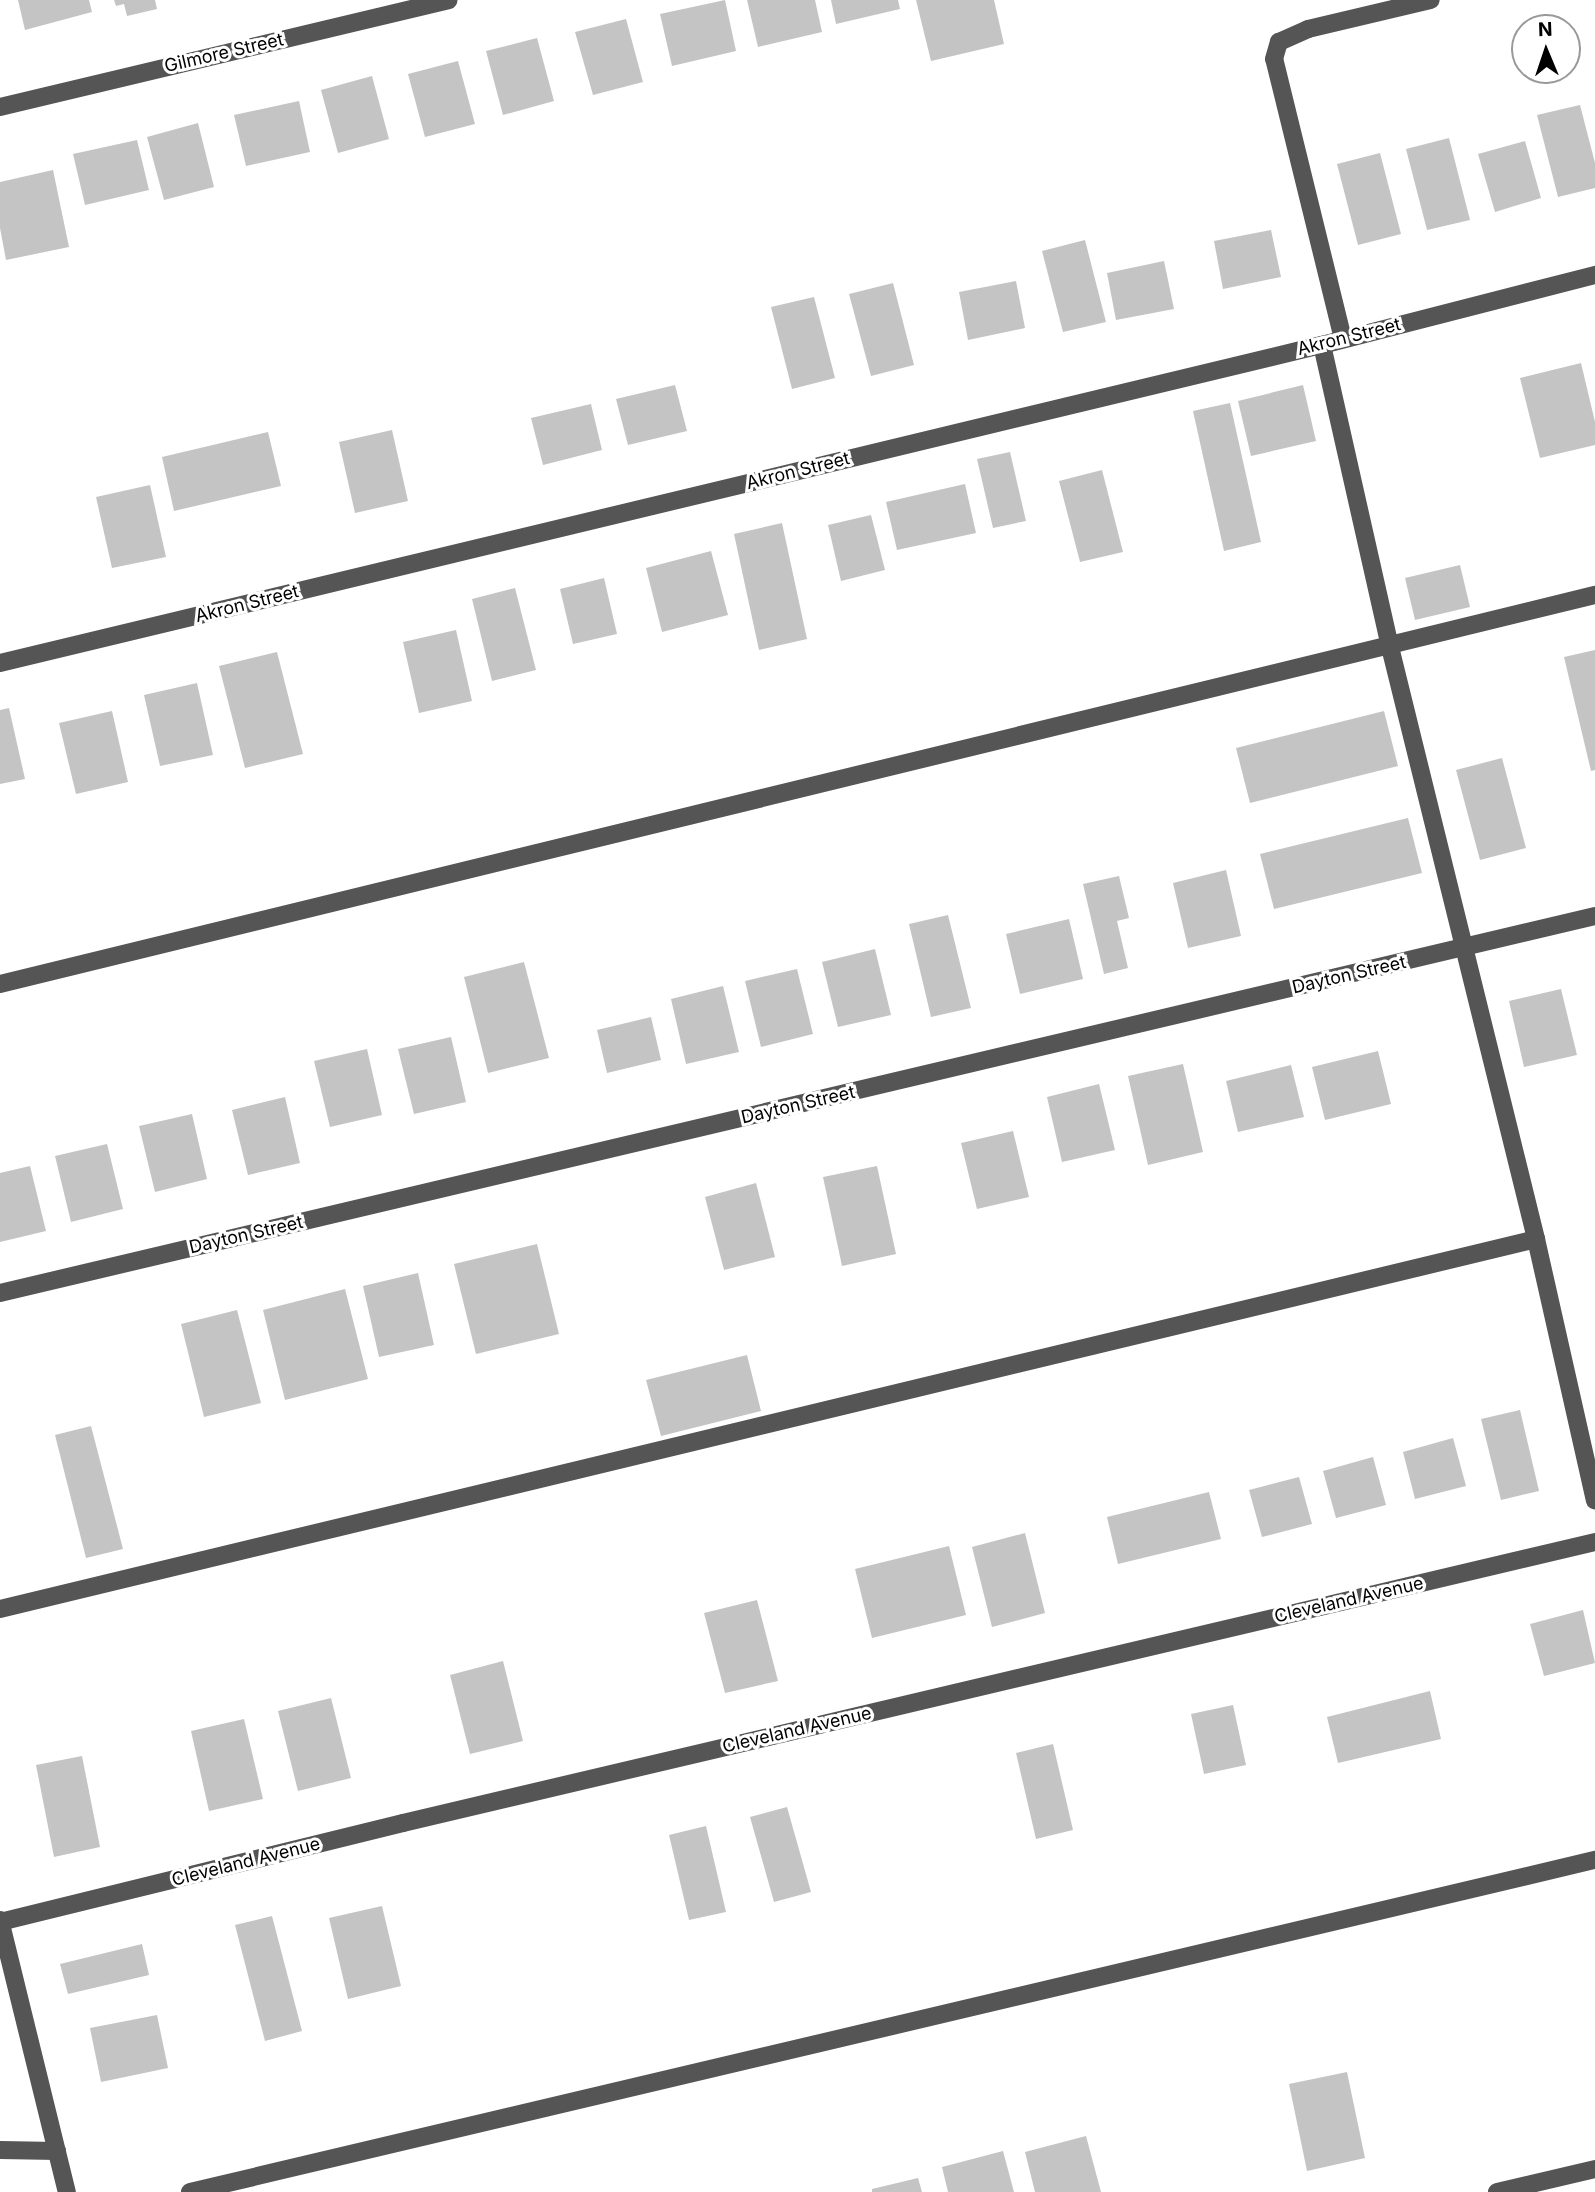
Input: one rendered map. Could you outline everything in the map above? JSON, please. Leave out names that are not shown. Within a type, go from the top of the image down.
[{"type":"street","name":"Gilmore Street","points":[[0,107],[448,0]]},
{"type":"street","points":[[1343,339],[1275,60],[1279,43],[1308,29],[1431,0]]},
{"type":"street","name":"Akron Street","points":[[0,663],[1322,345],[1595,275]]},
{"type":"street","points":[[1322,345],[1389,643],[1536,1239],[1595,1500]]},
{"type":"street","points":[[0,984],[1389,643],[1595,595]]},
{"type":"street","name":"Dayton Street","points":[[0,1293],[1595,916]]},
{"type":"street","points":[[0,1609],[1536,1239]]},
{"type":"street","name":"Cleveland Avenue","points":[[0,1921],[417,1819],[1595,1542]]},
{"type":"street","points":[[190,2192],[1595,1860]]},
{"type":"street","points":[[0,1921],[66,2192]]},
{"type":"street","points":[[0,2150],[57,2151]]},
{"type":"street","points":[[1497,2192],[1595,2169]]},
{"type":"building","points":[[18,0],[89,0],[92,12],[25,30]]},
{"type":"building","points":[[114,0],[155,0],[157,9],[127,16],[124,4],[116,6]]},
{"type":"building","points":[[725,0],[736,51],[672,66],[660,14]]},
{"type":"building","points":[[747,0],[815,0],[822,32],[758,47]]},
{"type":"building","points":[[831,0],[898,0],[900,9],[836,24]]},
{"type":"building","points":[[916,0],[994,0],[1004,44],[931,61]]},
{"type":"building","points":[[626,19],[643,82],[593,95],[575,32]]},
{"type":"building","points":[[537,38],[554,101],[503,115],[486,51]]},
{"type":"building","points":[[458,61],[475,124],[425,137],[408,74]]},
{"type":"building","points":[[372,76],[389,139],[338,153],[321,90]]},
{"type":"building","points":[[299,101],[310,152],[246,166],[234,115]]},
{"type":"building","points":[[1580,105],[1595,163],[1595,188],[1558,197],[1537,115]]},
{"type":"building","points":[[198,123],[214,187],[164,200],[147,137]]},
{"type":"building","points":[[1449,138],[1470,220],[1427,230],[1406,149]]},
{"type":"building","points":[[137,140],[149,190],[85,205],[73,154]]},
{"type":"building","points":[[1525,141],[1541,198],[1495,212],[1478,154]]},
{"type":"building","points":[[1380,153],[1401,234],[1358,245],[1337,164]]},
{"type":"building","points":[[53,170],[69,247],[6,260],[0,228],[0,182]]},
{"type":"building","points":[[1271,230],[1281,277],[1223,289],[1214,241]]},
{"type":"building","points":[[1085,240],[1106,322],[1063,332],[1042,251]]},
{"type":"building","points":[[1164,261],[1174,309],[1116,320],[1107,273]]},
{"type":"building","points":[[1016,281],[1025,328],[968,340],[959,292]]},
{"type":"building","points":[[893,283],[914,365],[871,376],[849,294]]},
{"type":"building","points":[[814,297],[835,378],[792,389],[771,307]]},
{"type":"building","points":[[1581,363],[1595,422],[1595,445],[1540,458],[1520,378]]},
{"type":"building","points":[[675,385],[687,431],[628,445],[616,399]]},
{"type":"building","points":[[1303,385],[1316,441],[1251,456],[1238,401]]},
{"type":"building","points":[[1230,403],[1261,542],[1224,551],[1193,411]]},
{"type":"building","points":[[591,404],[602,450],[543,465],[531,418]]},
{"type":"building","points":[[392,430],[408,501],[355,513],[339,442]]},
{"type":"building","points":[[268,432],[281,486],[174,511],[162,457]]},
{"type":"building","points":[[1010,452],[1026,521],[993,528],[977,459]]},
{"type":"building","points":[[1102,470],[1123,552],[1080,562],[1059,481]]},
{"type":"building","points":[[965,484],[976,533],[897,550],[886,502]]},
{"type":"building","points":[[150,485],[166,557],[112,568],[96,497]]},
{"type":"building","points":[[871,515],[885,570],[841,581],[828,525]]},
{"type":"building","points":[[782,523],[807,639],[759,650],[734,534]]},
{"type":"building","points":[[711,551],[728,615],[662,632],[646,568]]},
{"type":"building","points":[[1460,565],[1470,607],[1415,620],[1405,578]]},
{"type":"building","points":[[604,578],[617,634],[573,644],[560,589]]},
{"type":"building","points":[[515,588],[536,670],[492,681],[472,599]]},
{"type":"building","points":[[456,630],[472,701],[419,713],[403,642]]},
{"type":"building","points":[[1595,650],[1595,770],[1591,771],[1564,657]]},
{"type":"building","points":[[277,652],[303,754],[245,768],[219,666]]},
{"type":"building","points":[[197,683],[213,755],[160,766],[144,695]]},
{"type":"building","points":[[9,708],[25,779],[0,784],[0,710]]},
{"type":"building","points":[[112,711],[128,782],[76,794],[59,723]]},
{"type":"building","points":[[1384,711],[1398,766],[1250,803],[1236,748]]},
{"type":"building","points":[[1502,758],[1526,848],[1480,860],[1456,770]]},
{"type":"building","points":[[1408,818],[1422,873],[1274,909],[1260,854]]},
{"type":"building","points":[[1226,870],[1241,936],[1188,948],[1173,883]]},
{"type":"building","points":[[1119,876],[1129,918],[1117,921],[1128,968],[1104,974],[1083,884]]},
{"type":"building","points":[[948,915],[971,1008],[931,1017],[909,924]]},
{"type":"building","points":[[1069,919],[1083,979],[1020,994],[1006,934]]},
{"type":"building","points":[[875,949],[891,1015],[838,1027],[822,962]]},
{"type":"building","points":[[524,962],[549,1058],[488,1073],[464,977]]},
{"type":"building","points":[[797,969],[813,1034],[761,1047],[745,981]]},
{"type":"building","points":[[723,986],[739,1052],[686,1064],[671,999]]},
{"type":"building","points":[[1561,989],[1577,1055],[1524,1067],[1509,1001]]},
{"type":"building","points":[[651,1017],[661,1060],[607,1073],[597,1030]]},
{"type":"building","points":[[451,1037],[466,1102],[414,1114],[398,1049]]},
{"type":"building","points":[[367,1049],[382,1115],[330,1127],[314,1061]]},
{"type":"building","points":[[1378,1051],[1391,1104],[1325,1120],[1312,1067]]},
{"type":"building","points":[[1183,1064],[1203,1152],[1148,1165],[1128,1076]]},
{"type":"building","points":[[1291,1065],[1304,1117],[1238,1132],[1226,1081]]},
{"type":"building","points":[[1099,1084],[1115,1150],[1062,1162],[1047,1097]]},
{"type":"building","points":[[285,1097],[300,1163],[248,1175],[232,1110]]},
{"type":"building","points":[[192,1114],[207,1179],[155,1192],[139,1126]]},
{"type":"building","points":[[1013,1131],[1029,1197],[977,1209],[961,1143]]},
{"type":"building","points":[[107,1144],[123,1209],[71,1222],[55,1156]]},
{"type":"building","points":[[30,1166],[46,1231],[0,1242],[0,1173]]},
{"type":"building","points":[[877,1166],[896,1254],[842,1266],[823,1177]]},
{"type":"building","points":[[756,1183],[775,1257],[724,1270],[705,1197]]},
{"type":"building","points":[[537,1244],[559,1334],[476,1354],[454,1264]]},
{"type":"building","points":[[418,1273],[434,1345],[379,1357],[363,1286]]},
{"type":"building","points":[[345,1289],[368,1379],[285,1400],[263,1310]]},
{"type":"building","points":[[237,1310],[261,1403],[204,1417],[181,1324]]},
{"type":"building","points":[[747,1355],[761,1411],[661,1436],[646,1380]]},
{"type":"building","points":[[1520,1410],[1539,1491],[1501,1500],[1481,1419]]},
{"type":"building","points":[[91,1426],[123,1549],[86,1558],[55,1435]]},
{"type":"building","points":[[1453,1438],[1466,1486],[1415,1499],[1403,1452]]},
{"type":"building","points":[[1373,1457],[1386,1505],[1336,1518],[1323,1471]]},
{"type":"building","points":[[1299,1477],[1312,1524],[1262,1537],[1249,1490]]},
{"type":"building","points":[[1209,1492],[1221,1539],[1118,1564],[1107,1517]]},
{"type":"building","points":[[1025,1533],[1045,1613],[992,1627],[972,1547]]},
{"type":"building","points":[[949,1546],[966,1615],[872,1638],[855,1569]]},
{"type":"building","points":[[757,1600],[778,1681],[725,1693],[704,1613]]},
{"type":"building","points":[[1583,1610],[1595,1663],[1544,1676],[1530,1624]]},
{"type":"building","points":[[503,1661],[523,1741],[470,1754],[450,1675]]},
{"type":"building","points":[[1430,1691],[1441,1739],[1338,1763],[1327,1717]]},
{"type":"building","points":[[331,1698],[351,1778],[298,1791],[278,1711]]},
{"type":"building","points":[[1233,1705],[1246,1765],[1204,1774],[1191,1714]]},
{"type":"building","points":[[244,1719],[263,1799],[209,1811],[191,1731]]},
{"type":"building","points":[[1053,1744],[1073,1830],[1036,1839],[1016,1753]]},
{"type":"building","points":[[82,1756],[100,1847],[54,1857],[36,1765]]},
{"type":"building","points":[[787,1807],[811,1892],[774,1902],[750,1817]]},
{"type":"building","points":[[706,1826],[726,1912],[689,1920],[669,1835]]},
{"type":"building","points":[[382,1906],[401,1986],[348,1999],[329,1918]]},
{"type":"building","points":[[272,1916],[302,2031],[265,2041],[235,1925]]},
{"type":"building","points":[[142,1944],[149,1975],[68,1994],[60,1964]]},
{"type":"building","points":[[157,2015],[168,2068],[101,2082],[90,2028]]},
{"type":"building","points":[[1347,2072],[1365,2158],[1307,2171],[1289,2084]]},
{"type":"building","points":[[1086,2136],[1101,2192],[1035,2192],[1025,2152]]},
{"type":"building","points":[[1003,2151],[1014,2192],[948,2192],[942,2167]]},
{"type":"building","points":[[918,2178],[922,2192],[872,2192],[872,2189]]}]
